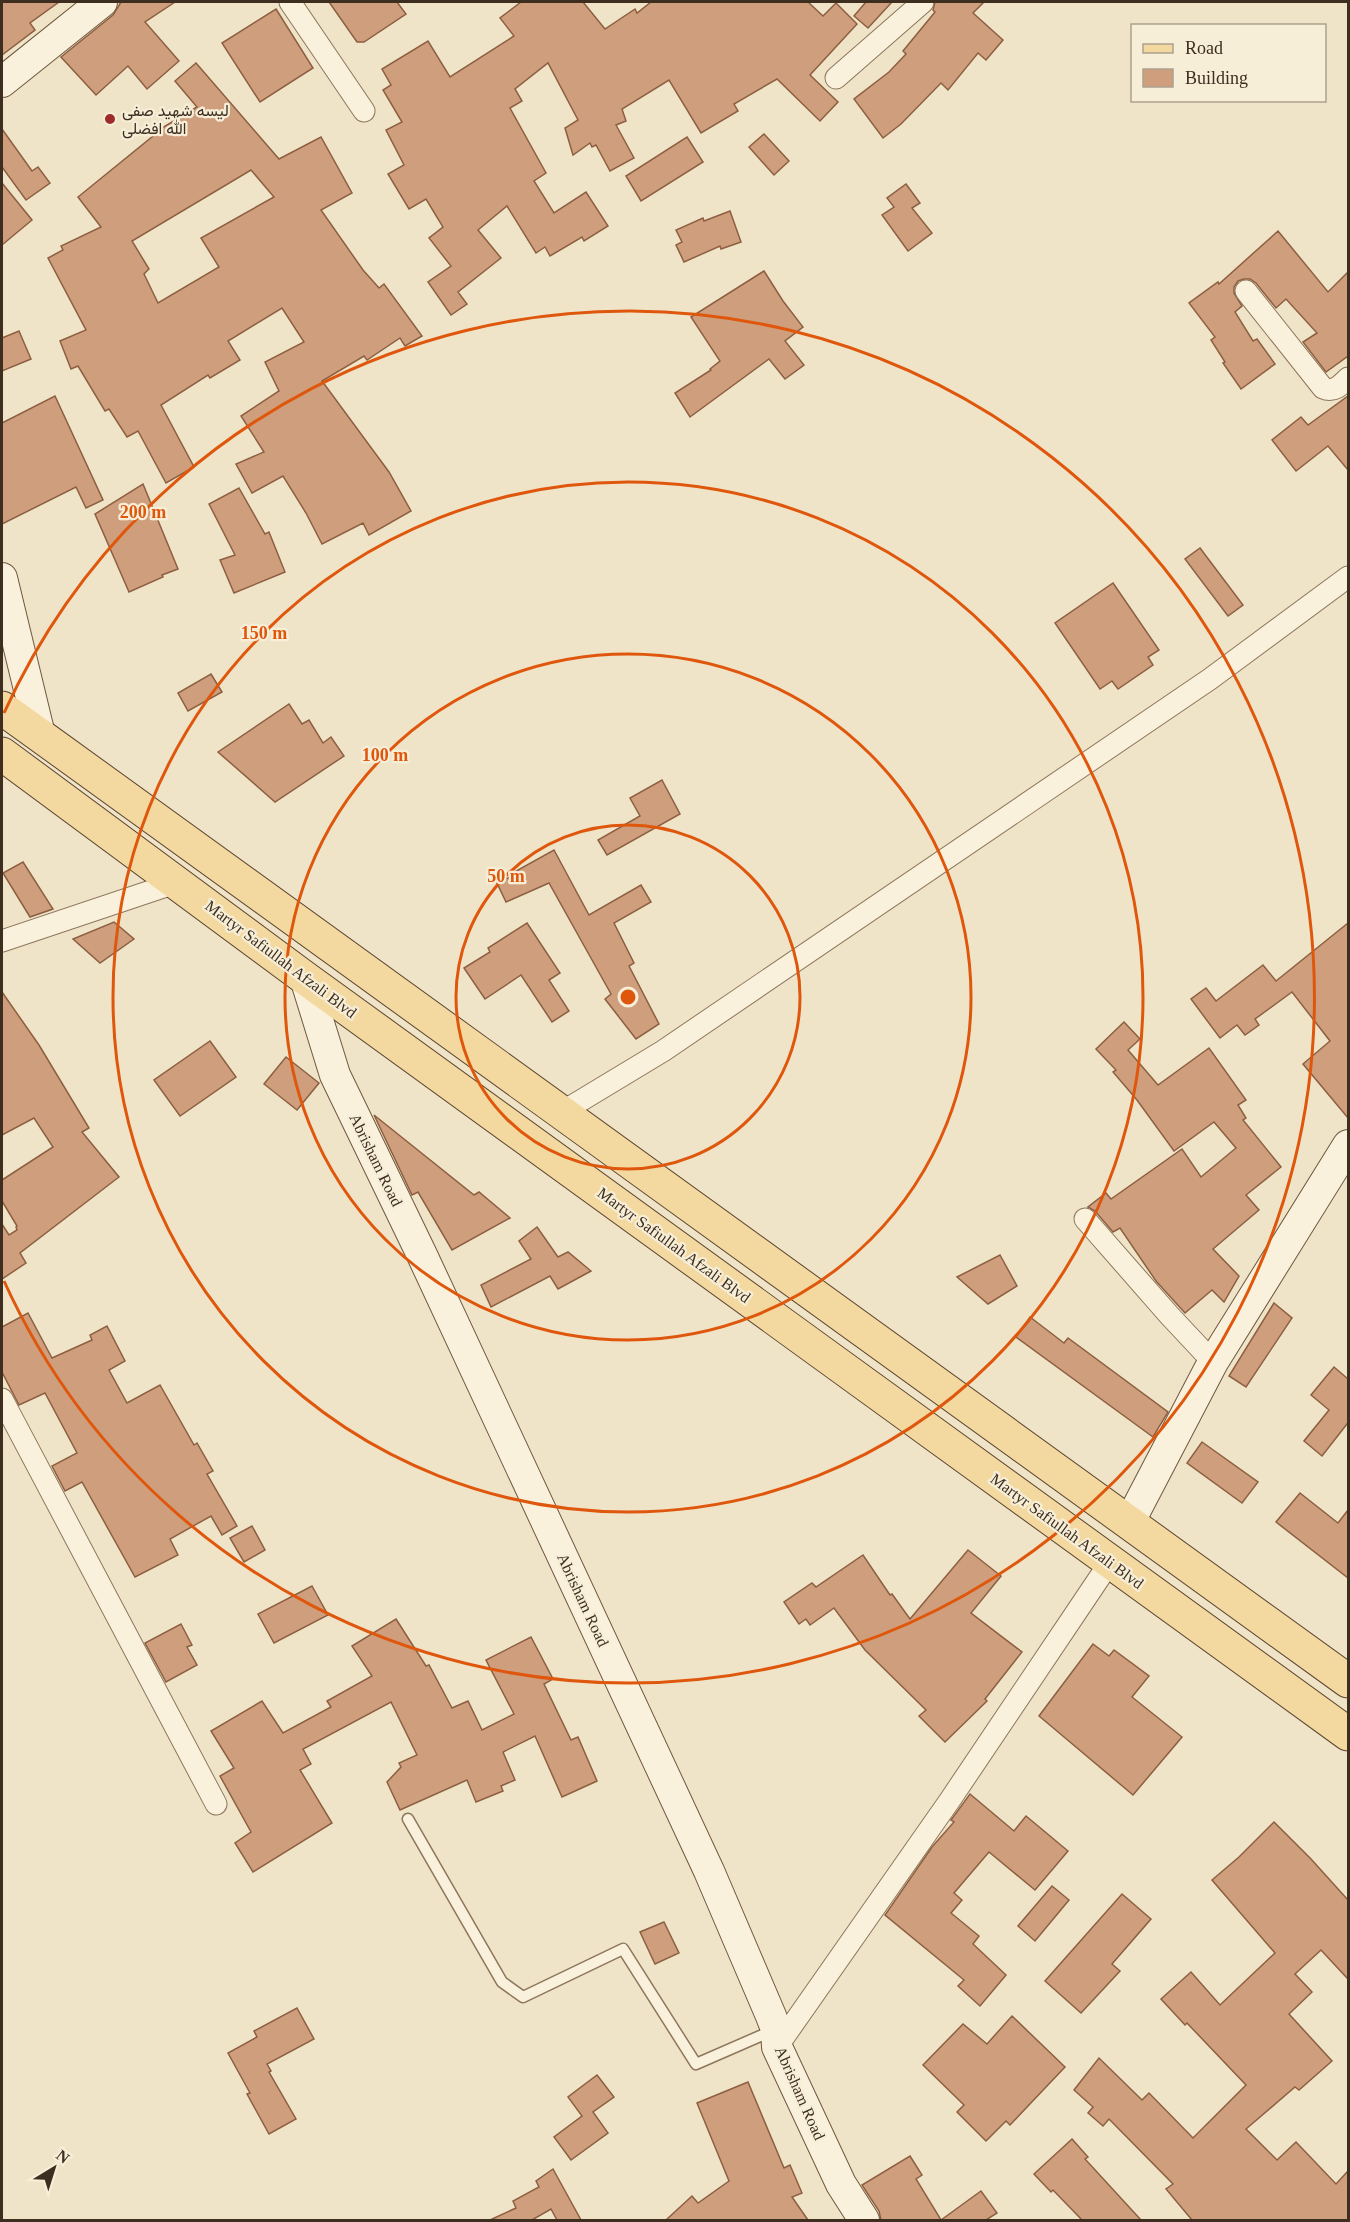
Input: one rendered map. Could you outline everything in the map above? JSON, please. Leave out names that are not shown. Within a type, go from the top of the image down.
[{"type":"main road","points":[[2,82],[102,2]]},
{"type":"main road","points":[[2,579],[40,735]]},
{"type":"main road","points":[[2,708],[1348,1681]]},
{"type":"main road","name":"Martyr Safiullah Afzali Blvd","points":[[2,754],[178,882],[304,978],[1348,1734]]},
{"type":"main road","name":"Abrisham Road","points":[[304,978],[335,1075],[427,1266],[709,1871],[776,2038],[841,2184],[864,2220]]},
{"type":"main road","points":[[1129,1523],[1213,1362],[1348,1146]]},
{"type":"main road","points":[[949,1444],[984,1417]]},
{"type":"street","points":[[290,2],[364,111]]},
{"type":"street","points":[[836,78],[923,2]]},
{"type":"street","points":[[1246,291],[1323,388],[1328,391],[1337,389],[1348,378]]},
{"type":"street","points":[[561,1112],[663,1051],[722,1012],[1210,680],[1348,577]]},
{"type":"street","points":[[2,941],[178,882]]},
{"type":"street","points":[[1086,1219],[1168,1315],[1213,1362]]},
{"type":"street","points":[[2,1399],[216,1804]]},
{"type":"street","points":[[776,2038],[950,1800],[1110,1562]]},
{"type":"lane","points":[[408,1819],[502,1982],[523,1997],[623,1949],[696,2064],[776,2038]]},
{"type":"building","points":[[2,2],[59,2],[30,23],[35,30],[2,55]]},
{"type":"building","points":[[121,2],[175,2],[145,22],[179,61],[147,89],[128,66],[96,95],[61,57],[113,15]]},
{"type":"building","points":[[329,2],[397,2],[406,14],[364,42],[357,42]]},
{"type":"building","points":[[521,2],[583,2],[605,29],[635,9],[637,13],[651,2],[808,2],[823,16],[836,3],[857,24],[810,75],[838,102],[820,121],[777,79],[734,104],[738,111],[701,133],[669,80],[622,109],[626,121],[616,125],[634,158],[610,171],[596,145],[592,147],[590,143],[573,155],[565,128],[578,120],[548,63],[515,89],[522,101],[510,108],[546,173],[534,181],[554,213],[586,192],[608,226],[584,241],[582,237],[550,256],[545,247],[536,253],[507,206],[478,230],[501,258],[458,292],[467,304],[451,315],[428,282],[451,266],[429,238],[443,227],[426,199],[409,209],[388,174],[404,165],[386,130],[402,122],[383,90],[391,85],[382,69],[428,41],[450,77],[514,36],[500,18]]},
{"type":"building","points":[[866,2],[892,2],[868,28],[854,16]]},
{"type":"building","points":[[935,2],[984,2],[973,13],[1003,40],[986,60],[978,53],[948,90],[941,83],[901,124],[883,138],[854,99],[889,72],[906,54],[903,51],[935,12],[933,10]]},
{"type":"building","points":[[276,9],[313,68],[260,102],[222,43]]},
{"type":"building","points":[[196,63],[279,159],[321,137],[352,193],[321,210],[363,270],[379,288],[384,284],[422,336],[405,346],[400,338],[367,360],[364,356],[322,381],[389,472],[411,511],[369,535],[363,523],[322,544],[283,476],[252,493],[236,464],[264,452],[241,416],[279,391],[265,362],[304,342],[282,308],[228,341],[240,360],[210,378],[208,375],[161,405],[194,467],[166,483],[138,431],[127,437],[109,409],[105,411],[78,366],[71,369],[60,341],[86,330],[48,258],[63,250],[61,246],[101,227],[78,197],[153,136],[152,134],[197,107],[175,81]],"holes":[[[251,170],[274,197],[201,238],[219,267],[158,303],[144,274],[149,269],[132,241]]]},
{"type":"building","points":[[2,129],[32,171],[38,167],[50,183],[26,200],[2,167]]},
{"type":"building","points":[[764,134],[789,161],[774,175],[749,147]]},
{"type":"building","points":[[687,137],[703,162],[641,201],[626,176]]},
{"type":"building","points":[[2,183],[32,220],[2,245]]},
{"type":"building","points":[[906,184],[920,203],[912,208],[932,233],[908,251],[882,215],[894,207],[887,198]]},
{"type":"building","points":[[730,211],[741,242],[721,249],[720,246],[684,262],[676,245],[682,242],[676,230],[703,218],[704,221]]},
{"type":"building","points":[[1278,231],[1328,292],[1348,272],[1348,356],[1326,372],[1303,342],[1317,333],[1286,299],[1276,308],[1256,283],[1250,279],[1244,279],[1238,281],[1234,287],[1234,293],[1242,306],[1235,312],[1253,341],[1257,339],[1275,364],[1241,389],[1211,340],[1215,337],[1189,303],[1218,282],[1219,284]]},
{"type":"building","points":[[764,271],[803,327],[785,341],[804,365],[785,379],[769,359],[690,417],[675,393],[711,370],[720,361],[691,317]]},
{"type":"building","points":[[19,331],[31,359],[2,371],[2,338]]},
{"type":"building","points":[[55,396],[103,500],[86,508],[76,487],[2,524],[2,423]]},
{"type":"building","points":[[1348,396],[1348,470],[1328,446],[1296,471],[1272,440],[1301,417],[1308,425]]},
{"type":"building","points":[[143,484],[178,569],[129,592],[95,514]]},
{"type":"building","points":[[239,488],[265,534],[269,532],[285,572],[234,593],[220,560],[235,555],[209,504]]},
{"type":"building","points":[[1200,548],[1243,605],[1228,616],[1185,559]]},
{"type":"building","points":[[1113,583],[1159,650],[1148,657],[1153,665],[1118,689],[1112,681],[1100,689],[1055,623]]},
{"type":"building","points":[[211,674],[222,692],[188,711],[178,693]]},
{"type":"building","points":[[289,704],[302,724],[309,720],[323,743],[331,737],[344,756],[275,802],[218,752]]},
{"type":"building","points":[[662,780],[680,814],[607,855],[598,840],[640,816],[630,798]]},
{"type":"building","points":[[554,850],[589,915],[641,885],[651,902],[614,923],[634,963],[629,966],[659,1024],[636,1039],[605,999],[611,994],[549,883],[506,902],[497,883],[517,874],[516,871]]},
{"type":"building","points":[[23,862],[53,909],[30,917],[3,873]]},
{"type":"building","points":[[114,922],[134,939],[100,963],[73,939]]},
{"type":"building","points":[[527,923],[560,973],[549,980],[569,1011],[552,1022],[521,975],[485,999],[464,968],[490,952],[488,948]]},
{"type":"building","points":[[1348,923],[1348,1118],[1303,1064],[1330,1041],[1292,992],[1255,1019],[1259,1025],[1245,1035],[1237,1025],[1220,1038],[1191,999],[1206,988],[1216,1001],[1263,965],[1276,981]]},
{"type":"building","points":[[2,992],[39,1045],[89,1128],[82,1132],[119,1177],[20,1253],[26,1263],[2,1279],[2,1224],[9,1235],[17,1230],[17,1226],[2,1201],[2,1180],[53,1147],[34,1118],[2,1135]]},
{"type":"building","points":[[1124,1022],[1140,1039],[1128,1050],[1158,1085],[1209,1048],[1246,1100],[1238,1105],[1246,1118],[1243,1120],[1281,1167],[1246,1195],[1259,1210],[1213,1249],[1239,1276],[1224,1302],[1212,1290],[1185,1313],[1156,1281],[1120,1228],[1113,1232],[1095,1211],[1088,1207],[1106,1193],[1111,1199],[1182,1149],[1201,1177],[1236,1148],[1214,1122],[1174,1151],[1137,1100],[1113,1072],[1116,1070],[1096,1049]]},
{"type":"building","points":[[210,1041],[236,1077],[180,1116],[154,1080]]},
{"type":"building","points":[[286,1057],[319,1083],[297,1110],[264,1084]]},
{"type":"building","points":[[374,1115],[474,1195],[479,1192],[510,1218],[452,1250],[418,1192],[412,1195]]},
{"type":"building","points":[[537,1227],[558,1257],[568,1252],[591,1271],[558,1289],[550,1276],[491,1307],[481,1285],[531,1259],[519,1241]]},
{"type":"building","points":[[1000,1255],[1017,1286],[988,1304],[957,1277]]},
{"type":"building","points":[[1274,1303],[1292,1318],[1246,1387],[1229,1376]]},
{"type":"building","points":[[28,1313],[52,1358],[92,1340],[90,1335],[107,1326],[125,1361],[109,1370],[127,1403],[160,1385],[194,1445],[197,1443],[213,1471],[207,1474],[237,1526],[222,1535],[211,1516],[170,1539],[178,1555],[135,1577],[82,1482],[65,1491],[52,1466],[77,1453],[45,1393],[19,1405],[2,1372],[2,1327]]},
{"type":"building","points":[[1030,1317],[1064,1343],[1068,1338],[1168,1412],[1153,1437],[1016,1337]]},
{"type":"building","points":[[1334,1367],[1348,1379],[1348,1426],[1347,1424],[1322,1456],[1304,1441],[1329,1410],[1311,1395]]},
{"type":"building","points":[[1202,1442],[1258,1482],[1242,1503],[1187,1463]]},
{"type":"building","points":[[1300,1493],[1338,1523],[1348,1510],[1348,1578],[1276,1522]]},
{"type":"building","points":[[252,1526],[265,1550],[244,1562],[230,1538]]},
{"type":"building","points":[[968,1550],[1001,1576],[971,1613],[1022,1652],[985,1699],[987,1701],[945,1742],[919,1716],[926,1710],[865,1650],[834,1608],[810,1625],[806,1619],[799,1624],[784,1602],[812,1583],[816,1587],[863,1555],[890,1595],[892,1594],[910,1619]]},
{"type":"building","points":[[312,1586],[328,1615],[274,1643],[258,1614]]},
{"type":"building","points":[[396,1619],[426,1666],[429,1665],[452,1708],[468,1701],[482,1730],[514,1714],[486,1660],[531,1637],[553,1679],[544,1684],[571,1740],[578,1737],[597,1781],[562,1797],[535,1736],[503,1752],[515,1780],[501,1786],[503,1791],[476,1802],[467,1780],[400,1810],[387,1782],[401,1767],[399,1763],[417,1755],[391,1702],[303,1749],[311,1764],[300,1770],[332,1823],[253,1872],[235,1843],[251,1832],[220,1776],[234,1768],[211,1731],[262,1701],[283,1733],[331,1707],[327,1701],[372,1676],[352,1646]]},
{"type":"building","points":[[181,1624],[192,1645],[187,1647],[197,1665],[166,1682],[145,1643]]},
{"type":"building","points":[[1093,1644],[1109,1656],[1114,1650],[1149,1676],[1132,1697],[1182,1737],[1133,1795],[1039,1716]]},
{"type":"building","points":[[970,1794],[1014,1831],[1026,1816],[1068,1851],[1035,1890],[989,1852],[954,1893],[962,1900],[951,1913],[979,1936],[973,1944],[1006,1975],[980,2006],[958,1986],[964,1980],[885,1915],[932,1847],[954,1822],[951,1820]]},
{"type":"building","points":[[1274,1822],[1348,1900],[1348,1979],[1321,1950],[1295,1974],[1312,1992],[1289,2014],[1332,2061],[1299,2090],[1295,2087],[1246,2129],[1277,2160],[1296,2142],[1336,2184],[1348,2171],[1348,2220],[1192,2220],[1166,2189],[1173,2184],[1109,2119],[1103,2126],[1088,2113],[1093,2107],[1074,2090],[1099,2058],[1142,2100],[1149,2093],[1193,2138],[1246,2085],[1161,1999],[1191,1972],[1220,2005],[1275,1953],[1212,1880]]},
{"type":"building","points":[[1052,1886],[1069,1900],[1035,1941],[1018,1926]]},
{"type":"building","points":[[1122,1894],[1151,1919],[1112,1964],[1120,1971],[1081,2013],[1045,1981]]},
{"type":"building","points":[[664,1922],[679,1953],[655,1964],[640,1932]]},
{"type":"building","points":[[297,2008],[314,2039],[267,2064],[271,2071],[269,2072],[296,2119],[269,2134],[228,2053],[257,2037],[254,2031]]},
{"type":"building","points":[[1012,2016],[1065,2067],[1010,2125],[1006,2121],[986,2141],[957,2112],[964,2105],[923,2065],[963,2024],[987,2044]]},
{"type":"building","points":[[597,2075],[614,2097],[593,2112],[608,2133],[571,2160],[554,2137],[582,2116],[568,2097]]},
{"type":"building","points":[[748,2082],[784,2168],[790,2165],[802,2193],[792,2197],[808,2220],[666,2220],[692,2196],[698,2203],[729,2181],[697,2103]]},
{"type":"building","points":[[1072,2139],[1088,2157],[1085,2159],[1141,2220],[1082,2220],[1034,2174]]},
{"type":"building","points":[[910,2156],[922,2175],[916,2179],[941,2220],[881,2220],[879,2211],[862,2185]]},
{"type":"building","points":[[553,2169],[581,2220],[557,2220],[551,2209],[532,2220],[490,2220],[516,2208],[513,2201],[539,2187],[536,2181]]},
{"type":"building","points":[[981,2191],[997,2213],[986,2220],[941,2220]]},
{"type":"place","name":"لیسه شهید صفی الله افضلی","points":[[110,119]]}]
